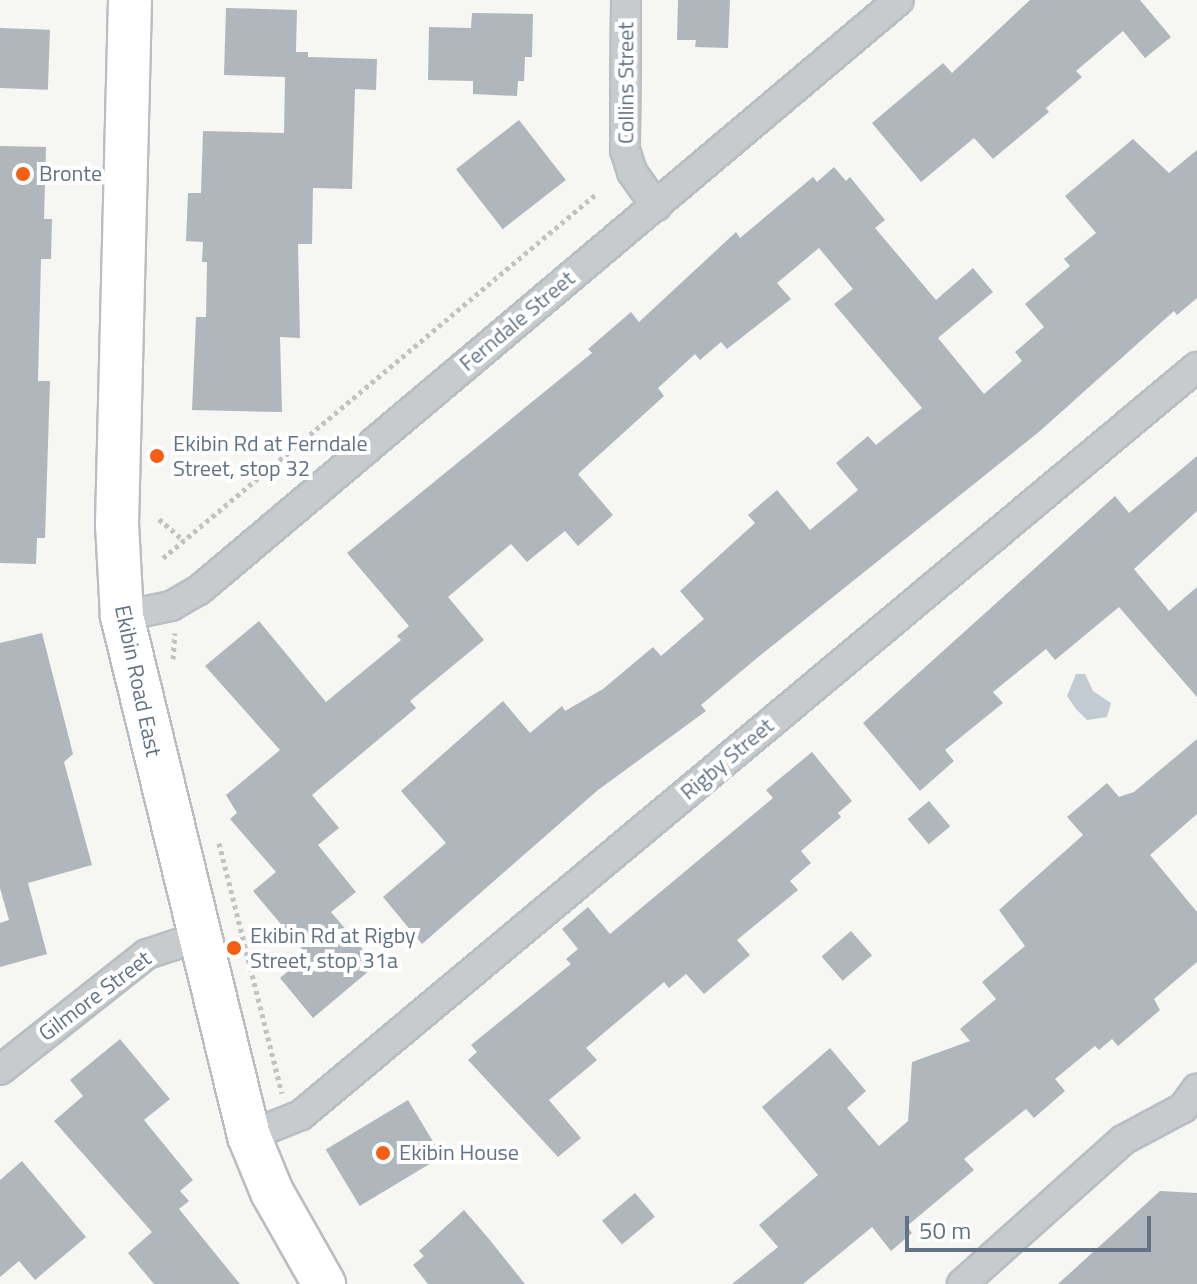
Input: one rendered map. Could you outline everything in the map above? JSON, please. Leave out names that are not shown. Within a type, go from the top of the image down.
[{"type":"street","name":"Ekibin Road East","points":[[130,0],[117,524],[122,616],[249,1136],[272,1192],[324,1284]]},
{"type":"street","name":"Collins Street","points":[[626,0],[625,150],[632,172],[656,206]]},
{"type":"street","name":"Ferndale Street","points":[[122,616],[171,606],[199,590],[899,0]]},
{"type":"street","name":"Rigby Street","points":[[249,1136],[301,1115],[1197,367]]},
{"type":"street","name":"Gilmore Street","points":[[0,1070],[147,954],[199,937]]},
{"type":"street","points":[[962,1284],[1123,1140],[1192,1108]]},
{"type":"path","points":[[163,558],[596,194]]},
{"type":"path","points":[[159,519],[184,541]]},
{"type":"path","points":[[175,632],[176,673]]},
{"type":"path","points":[[215,827],[285,1105]]},
{"type":"shaded area","points":[[1076,674],[1085,674],[1093,691],[1111,703],[1107,717],[1087,720],[1076,709],[1067,696]]},
{"type":"building","points":[[678,0],[730,0],[728,48],[695,47],[696,40],[677,40]]},
{"type":"building","points":[[1030,0],[1140,0],[1171,37],[1145,58],[1123,31],[1076,71],[1082,77],[1046,108],[1049,112],[993,159],[974,138],[921,182],[872,123],[943,63],[952,73]]},
{"type":"building","points":[[226,8],[297,10],[296,52],[308,52],[308,57],[377,59],[376,90],[355,89],[352,189],[313,188],[312,244],[298,244],[300,338],[280,337],[282,412],[192,410],[196,317],[206,317],[207,262],[202,262],[203,242],[186,241],[188,193],[201,193],[203,131],[284,133],[285,77],[224,75]]},
{"type":"building","points":[[472,13],[533,14],[532,57],[525,57],[524,81],[518,81],[517,96],[473,94],[473,81],[428,80],[429,27],[471,28]]},
{"type":"building","points":[[0,28],[50,30],[48,90],[0,88]]},
{"type":"building","points":[[519,120],[566,180],[503,229],[456,169]]},
{"type":"building","points":[[1133,139],[1169,173],[1197,150],[1197,298],[1177,315],[1174,311],[1040,431],[701,705],[706,711],[598,790],[422,944],[383,897],[446,843],[401,791],[503,701],[530,733],[562,706],[565,711],[603,689],[653,647],[661,656],[704,619],[680,591],[755,523],[748,515],[777,490],[810,530],[858,490],[836,463],[868,436],[876,445],[922,408],[834,304],[853,289],[819,248],[777,283],[791,299],[727,349],[721,342],[700,360],[695,354],[658,388],[664,396],[578,474],[613,515],[578,546],[565,531],[527,562],[511,544],[448,597],[484,640],[410,701],[416,708],[312,795],[339,828],[318,845],[356,892],[331,912],[376,965],[313,1018],[280,978],[307,955],[253,891],[276,872],[230,819],[237,813],[226,795],[280,750],[205,666],[259,621],[326,702],[401,640],[397,636],[409,626],[347,553],[592,353],[588,349],[631,312],[639,322],[736,232],[740,238],[813,177],[817,182],[834,167],[846,181],[850,177],[885,220],[875,228],[936,300],[973,268],[993,292],[938,338],[984,394],[1022,361],[1015,352],[1044,327],[1025,304],[1070,266],[1064,259],[1096,233],[1065,196]]},
{"type":"building","points":[[0,146],[46,147],[44,219],[52,219],[51,259],[41,259],[38,381],[50,381],[45,538],[37,538],[36,564],[0,563]]},
{"type":"building","points":[[1197,456],[1197,511],[1134,569],[1169,611],[1197,587],[1197,697],[1119,607],[1055,660],[1046,649],[993,692],[1003,703],[945,750],[954,761],[920,791],[863,723],[1115,496],[1129,513]]},
{"type":"building","points":[[42,633],[73,754],[64,762],[92,865],[28,883],[47,954],[0,967],[0,923],[9,920],[0,888],[0,643]]},
{"type":"building","points":[[1197,739],[1197,814],[1150,855],[1197,912],[1197,962],[1154,999],[1160,1010],[1118,1046],[1112,1039],[1099,1050],[1095,1046],[1055,1079],[1065,1091],[1034,1118],[1026,1109],[964,1159],[974,1170],[907,1226],[912,1233],[891,1251],[872,1227],[803,1284],[732,1284],[778,1247],[759,1225],[818,1175],[762,1107],[830,1048],[866,1091],[847,1108],[879,1146],[908,1121],[912,1062],[970,1041],[960,1029],[996,999],[982,982],[1025,946],[999,910],[1083,835],[1067,817],[1107,783],[1119,797],[1134,792]]},
{"type":"building","points":[[812,752],[852,801],[838,813],[841,817],[801,851],[811,863],[790,881],[798,890],[737,940],[750,955],[704,994],[686,974],[669,988],[664,982],[586,1048],[597,1060],[549,1100],[581,1138],[558,1157],[468,1060],[477,1052],[471,1045],[571,964],[566,959],[578,949],[562,929],[588,907],[610,934],[773,798],[766,790]]},
{"type":"building","points":[[929,801],[950,826],[929,844],[908,819]]},
{"type":"building","points":[[851,931],[872,955],[843,981],[822,957]]},
{"type":"building","points":[[120,1039],[170,1099],[144,1120],[193,1180],[180,1191],[189,1201],[179,1209],[240,1284],[154,1284],[128,1253],[152,1232],[54,1121],[83,1096],[70,1080]]},
{"type":"building","name":"Ekibin House","points":[[408,1100],[442,1157],[360,1206],[326,1149]]},
{"type":"building","points":[[22,1161],[86,1237],[35,1280],[19,1261],[0,1277],[0,1180]]},
{"type":"building","points":[[1160,1191],[1197,1193],[1197,1284],[1058,1284]]},
{"type":"building","points":[[635,1193],[655,1217],[622,1244],[602,1221]]},
{"type":"building","points":[[464,1210],[525,1284],[428,1284],[413,1265],[424,1256],[419,1251]]},
{"type":"place","name":"Bronte","points":[[23,174]]},
{"type":"place","name":"Ekibin Rd at Ferndale Street, stop 32","points":[[157,456]]},
{"type":"place","name":"Ekibin Rd at Rigby Street, stop 31a","points":[[234,948]]},
{"type":"place","name":"Ekibin House","points":[[383,1153]]}]
